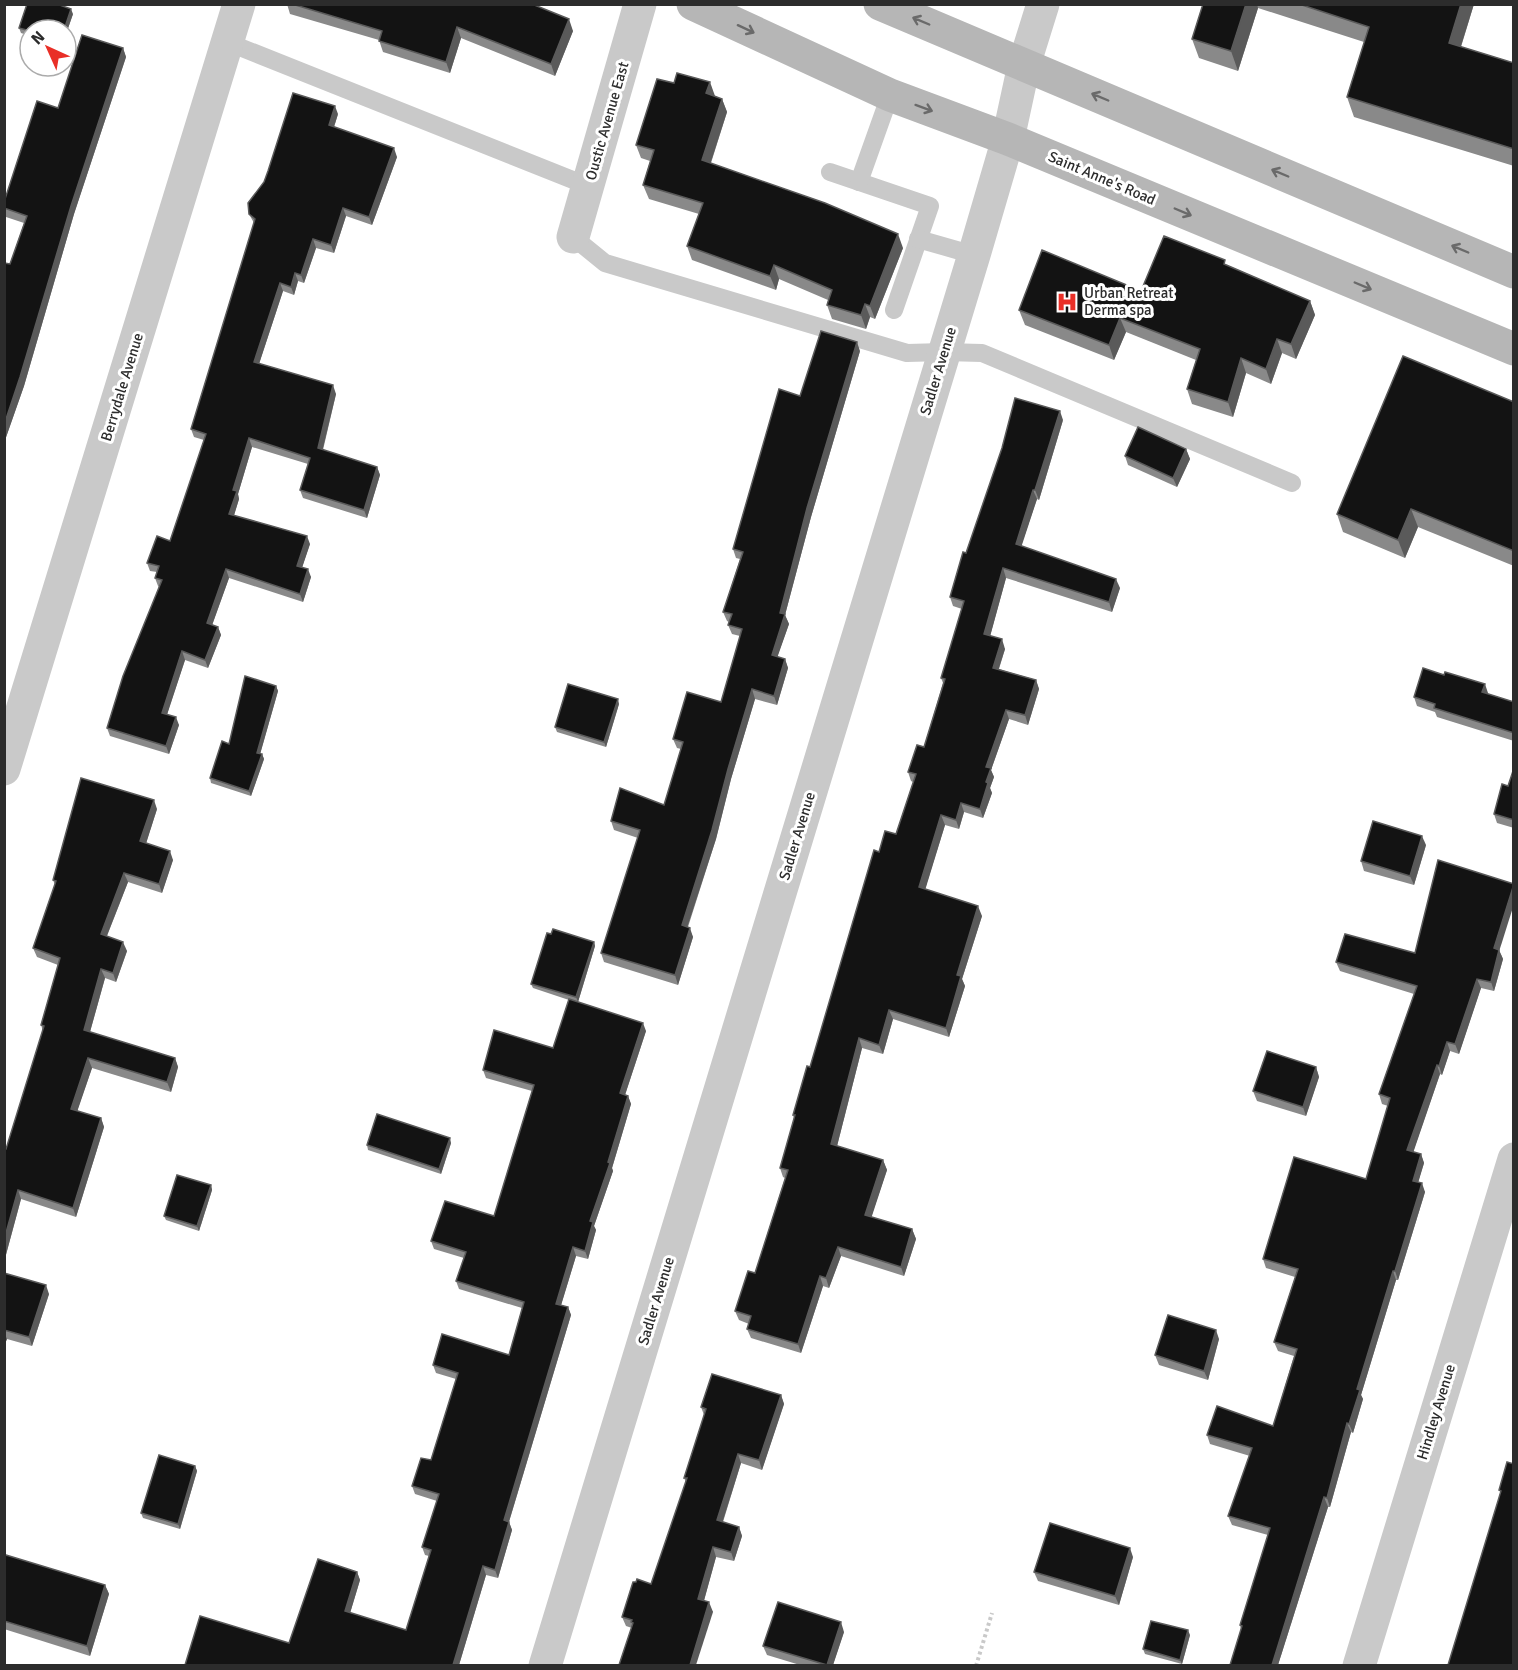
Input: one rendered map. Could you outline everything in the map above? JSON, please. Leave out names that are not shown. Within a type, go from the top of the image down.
[{"type":"main road","name":"Saint Anne's Road","points":[[693,4],[890,95],[1008,139],[1514,349]]},
{"type":"main road","points":[[880,4],[1514,272]]},
{"type":"street","name":"Berrydale Avenue","points":[[4,770],[239,4]]},
{"type":"street","name":"Oustic Avenue East","points":[[573,237],[640,4]]},
{"type":"street","name":"Sadler Avenue","points":[[545,1665],[974,255],[1008,139],[1024,64],[1043,4]]},
{"type":"street","name":"Hindley Avenue","points":[[1359,1665],[1514,1159]]},
{"type":"lane","points":[[227,42],[588,186]]},
{"type":"lane","points":[[859,182],[890,95]]},
{"type":"lane","points":[[830,172],[930,206],[894,310]]},
{"type":"lane","points":[[573,237],[605,263],[906,353],[986,354],[1292,483]]},
{"type":"lane","points":[[918,239],[974,255]]},
{"type":"path","points":[[976,1665],[992,1613]]},
{"type":"building","points":[[27,4],[57,4],[71,9],[68,18],[22,18]]},
{"type":"building","points":[[292,4],[532,4],[569,19],[551,64],[457,27],[446,62],[379,41],[382,31]]},
{"type":"building","points":[[1203,4],[1246,4],[1231,51],[1192,39]]},
{"type":"building","points":[[1299,4],[1461,4],[1449,43],[1514,63],[1514,149],[1347,97],[1369,27]]},
{"type":"building","points":[[82,35],[123,48],[71,206],[4,425],[4,263],[10,264],[27,216],[4,208],[4,202],[37,101],[58,108],[68,78],[78,78],[78,47]]},
{"type":"building","points":[[677,73],[710,82],[706,93],[722,99],[702,160],[825,203],[898,234],[870,306],[865,304],[861,315],[827,305],[832,290],[774,265],[770,276],[687,246],[703,203],[643,185],[654,150],[636,145],[657,79],[674,83]]},
{"type":"building","points":[[293,93],[335,106],[329,125],[394,148],[369,217],[343,208],[331,245],[313,239],[301,275],[295,273],[291,287],[280,283],[254,362],[333,385],[318,448],[377,467],[364,510],[300,490],[310,458],[249,438],[233,490],[237,491],[229,514],[307,536],[297,566],[308,569],[300,594],[226,569],[207,623],[218,627],[205,660],[182,651],[162,713],[176,717],[166,746],[107,728],[123,676],[162,580],[155,578],[159,566],[147,563],[157,536],[170,541],[206,434],[191,429],[255,219],[249,214],[248,203],[264,182]]},
{"type":"building","points":[[1164,236],[1225,260],[1224,264],[1310,301],[1291,344],[1277,339],[1266,369],[1241,358],[1228,402],[1187,389],[1200,349],[1120,318],[1109,345],[1019,310],[1042,250],[1141,291]]},
{"type":"building","points":[[821,331],[857,342],[807,508],[780,613],[785,614],[772,655],[785,659],[774,696],[752,689],[682,925],[690,928],[675,975],[601,953],[640,830],[611,821],[620,788],[664,805],[683,742],[673,739],[687,692],[721,702],[742,629],[728,625],[732,614],[723,612],[743,552],[733,549],[779,389],[800,396]]},
{"type":"building","points":[[1403,356],[1514,402],[1514,551],[1411,509],[1398,540],[1337,514]]},
{"type":"building","points":[[1015,398],[1060,411],[1016,544],[1116,579],[1109,602],[1003,568],[984,634],[1002,639],[993,668],[1036,680],[1025,715],[1006,710],[986,767],[991,768],[980,809],[961,803],[956,820],[941,815],[919,887],[978,906],[957,975],[961,976],[946,1028],[889,1010],[879,1045],[859,1038],[831,1144],[883,1160],[865,1215],[912,1229],[901,1267],[838,1247],[826,1278],[820,1276],[798,1344],[747,1329],[751,1316],[735,1311],[748,1271],[755,1273],[788,1170],[780,1168],[795,1115],[793,1115],[807,1066],[810,1067],[874,850],[879,852],[885,831],[896,834],[916,774],[908,772],[917,745],[924,747],[945,679],[941,678],[964,601],[950,597],[963,552],[966,553],[1002,448]]},
{"type":"building","points":[[1138,427],[1186,449],[1173,478],[1125,456]]},
{"type":"building","points":[[1423,668],[1485,684],[1482,692],[1514,702],[1514,733],[1434,708],[1435,704],[1414,697]]},
{"type":"building","points":[[245,676],[276,686],[257,753],[262,754],[249,791],[210,778],[222,741],[229,744]]},
{"type":"building","points":[[568,684],[618,699],[604,742],[555,727]]},
{"type":"building","points":[[1514,768],[1514,820],[1494,814],[1502,784],[1508,786]]},
{"type":"building","points":[[81,778],[154,800],[140,841],[170,851],[159,884],[124,873],[101,934],[123,942],[113,973],[101,969],[84,1030],[175,1058],[167,1082],[88,1058],[71,1109],[101,1118],[73,1208],[18,1190],[4,1240],[4,1148],[6,1149],[44,1026],[41,1025],[60,958],[33,948],[56,881],[53,880]]},
{"type":"building","points":[[1373,821],[1422,836],[1410,876],[1361,861]]},
{"type":"building","points":[[1438,860],[1514,884],[1494,948],[1499,950],[1491,982],[1477,979],[1455,1044],[1447,1042],[1439,1066],[1437,1065],[1407,1150],[1421,1154],[1413,1181],[1422,1183],[1357,1389],[1360,1390],[1349,1424],[1347,1423],[1327,1498],[1324,1497],[1272,1665],[1230,1665],[1270,1528],[1228,1516],[1252,1448],[1207,1435],[1217,1406],[1273,1426],[1297,1349],[1274,1342],[1298,1269],[1263,1259],[1294,1157],[1366,1179],[1390,1098],[1379,1094],[1417,986],[1336,962],[1345,934],[1415,953]]},
{"type":"building","points":[[553,929],[594,942],[576,997],[531,984],[547,933],[551,934]]},
{"type":"building","points":[[569,999],[643,1023],[620,1093],[628,1096],[608,1162],[610,1163],[590,1221],[593,1222],[585,1251],[573,1247],[556,1304],[568,1307],[504,1520],[509,1522],[495,1570],[483,1566],[453,1665],[185,1665],[200,1616],[289,1643],[318,1559],[357,1572],[345,1611],[406,1630],[431,1550],[422,1547],[439,1494],[412,1486],[421,1458],[431,1460],[458,1373],[433,1365],[442,1334],[509,1355],[524,1302],[456,1281],[466,1252],[431,1241],[445,1201],[494,1216],[534,1085],[483,1070],[494,1030],[553,1048]]},
{"type":"building","points":[[1267,1051],[1316,1067],[1303,1107],[1253,1091]]},
{"type":"building","points":[[377,1114],[450,1138],[439,1169],[367,1145]]},
{"type":"building","points":[[177,1175],[211,1185],[197,1226],[164,1216]]},
{"type":"building","points":[[4,1273],[46,1285],[29,1337],[4,1330]]},
{"type":"building","points":[[1168,1315],[1216,1330],[1204,1371],[1155,1355]]},
{"type":"building","points":[[712,1374],[781,1395],[759,1460],[738,1454],[717,1520],[739,1527],[731,1552],[713,1547],[698,1599],[709,1602],[690,1665],[619,1665],[633,1623],[632,1620],[622,1617],[633,1582],[637,1579],[651,1584],[687,1478],[684,1478],[706,1409],[701,1407]]},
{"type":"building","points":[[159,1455],[195,1466],[178,1524],[141,1513]]},
{"type":"building","points":[[1507,1462],[1514,1464],[1514,1665],[1448,1665],[1501,1491],[1499,1490]]},
{"type":"building","points":[[1050,1523],[1130,1548],[1115,1596],[1034,1572]]},
{"type":"building","points":[[6,1555],[105,1585],[87,1646],[4,1621],[4,1559]]},
{"type":"building","points":[[778,1602],[841,1622],[827,1665],[763,1646]]},
{"type":"building","points":[[1151,1621],[1188,1630],[1180,1660],[1143,1649]]},
{"type":"place","name":"Urban Retreat Derma spa","points":[[1067,302]]}]
